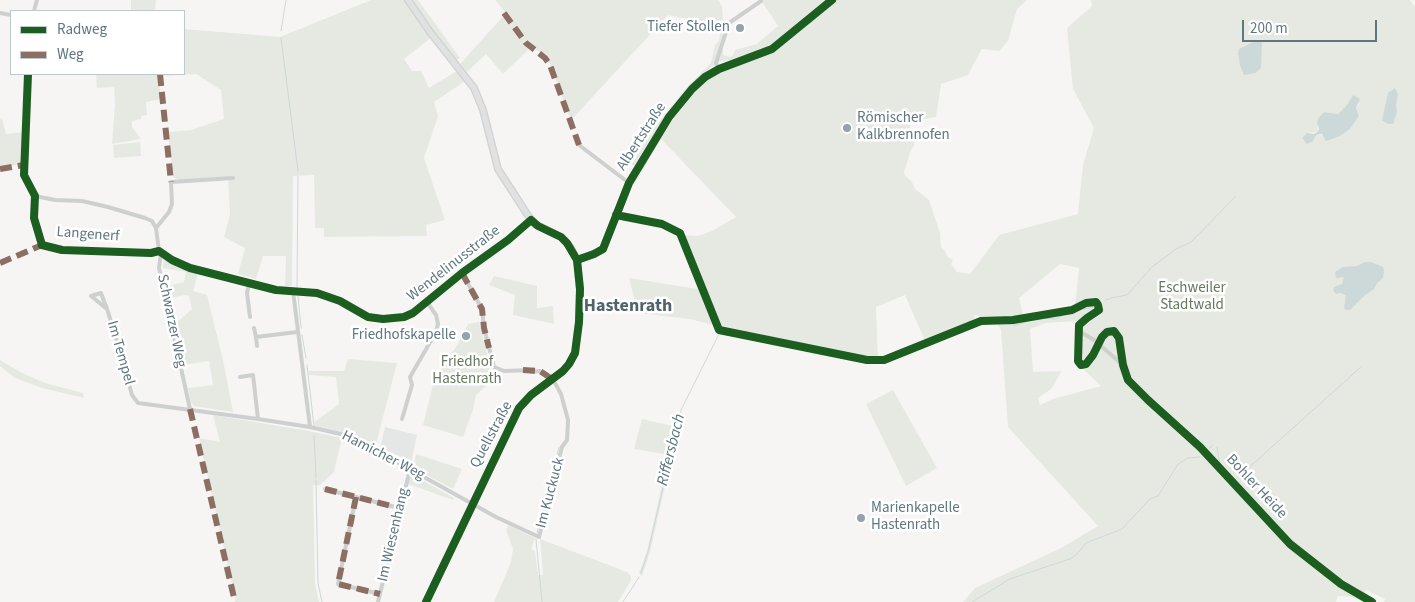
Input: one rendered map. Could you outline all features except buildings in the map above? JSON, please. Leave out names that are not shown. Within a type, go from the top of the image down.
[{"type":"main road","points":[[408,0],[430,32],[474,88],[483,110],[498,169],[531,220],[538,226],[561,237],[577,260]]},
{"type":"main road","name":"Albertstraße","points":[[577,260],[603,249],[629,183],[669,118],[692,89],[719,69],[772,49],[832,0]]},
{"type":"main road","name":"Quellstraße","points":[[426,602],[519,408],[531,395],[569,364],[575,353],[581,304],[577,260]]},
{"type":"street","points":[[719,69],[716,63],[729,23],[761,1]]},
{"type":"street","points":[[28,75],[24,175],[35,196],[55,200],[82,201],[108,207],[152,221],[156,228],[169,212],[172,204],[171,182],[233,178]]},
{"type":"street","name":"Albertstraße","points":[[579,145],[629,183]]},
{"type":"street","name":"Langenerf","points":[[35,196],[34,218],[42,245],[62,250],[151,253]]},
{"type":"street","name":"Wendelinusstraße","points":[[161,253],[190,268],[276,290],[317,293],[340,301],[374,319],[393,319],[413,313],[531,220]]},
{"type":"street","name":"Schwarzer Weg","points":[[156,228],[158,247],[161,253],[160,268],[190,409]]},
{"type":"street","points":[[462,273],[482,309],[484,328],[494,367],[504,371],[540,371],[552,379]]},
{"type":"street","points":[[249,283],[247,293],[250,317]]},
{"type":"street","points":[[293,291],[310,427]]},
{"type":"street","name":"Im Tempel","points":[[107,309],[90,296],[101,293],[107,309],[132,395],[138,403],[183,410],[190,409]]},
{"type":"street","points":[[402,419],[412,385],[410,377],[436,332],[438,324],[436,315],[427,302]]},
{"type":"street","points":[[1092,314],[1082,321],[1079,331],[1078,361],[1081,365],[1088,361],[1098,344],[1107,332],[1111,330],[1119,338],[1123,364]]},
{"type":"street","points":[[254,328],[256,346]]},
{"type":"street","points":[[1079,331],[1123,364]]},
{"type":"street","points":[[256,337],[298,332]]},
{"type":"street","name":"Bohler Heide","points":[[1123,364],[1128,380],[1200,447],[1290,544],[1341,584],[1372,602]]},
{"type":"street","points":[[240,377],[259,374]]},
{"type":"street","points":[[253,375],[258,419]]},
{"type":"street","name":"Im Kuckuck","points":[[472,504],[539,537],[562,448],[567,440],[568,420],[558,387],[552,379]]},
{"type":"street","name":"Hamicher Weg","points":[[190,409],[310,427],[345,435],[362,442],[472,504]]},
{"type":"street","name":"Im Wiesenhang","points":[[378,602],[397,524],[399,508],[410,469]]},
{"type":"street","points":[[325,489],[399,508]]},
{"type":"street","points":[[356,497],[338,584],[380,594]]},
{"type":"shaded area","points":[[1257,40],[1262,43],[1261,68],[1255,73],[1244,75],[1240,65],[1239,49]]},
{"type":"shaded area","points":[[1395,88],[1398,94],[1397,112],[1393,124],[1388,124],[1382,120],[1388,93]]},
{"type":"shaded area","points":[[1353,95],[1360,99],[1356,108],[1359,116],[1350,129],[1340,136],[1326,141],[1322,134],[1316,135],[1313,141],[1307,144],[1302,138],[1307,133],[1314,134],[1317,132],[1319,129],[1317,122],[1319,117],[1324,112],[1338,114]]},
{"type":"shaded area","points":[[1365,262],[1371,262],[1383,267],[1383,278],[1374,289],[1350,310],[1346,310],[1344,308],[1346,295],[1336,294],[1333,290],[1334,287],[1342,284],[1344,277],[1336,278],[1335,272],[1343,267],[1357,266]]},
{"type":"shaded area","points":[[385,427],[417,435],[411,463],[407,464],[405,463],[406,460],[389,451],[387,453],[380,449]]},
{"type":"green space","points":[[131,0],[156,0],[155,10],[131,10]]},
{"type":"green space","points":[[371,0],[405,0],[432,37],[404,59],[412,71],[421,71],[429,88],[457,71],[465,81],[434,102],[438,116],[424,158],[445,220],[426,225],[427,236],[324,237],[324,228],[315,228],[314,175],[293,176],[292,286],[285,286],[286,256],[263,256],[256,279],[238,274],[245,248],[224,237],[230,215],[228,179],[178,180],[173,177],[168,132],[191,130],[224,119],[221,90],[196,74],[185,75],[185,29],[280,37]]},
{"type":"green space","points":[[412,0],[418,0],[460,58],[456,60],[435,34]]},
{"type":"green space","points":[[495,0],[718,0],[722,6],[723,21],[697,21],[668,15],[574,117],[570,118],[550,64],[532,46],[503,74],[486,54],[467,72],[460,64],[506,13]]},
{"type":"green space","name":"Eschweiler Stadtwald","points":[[761,0],[1027,0],[1017,9],[1008,41],[999,51],[982,49],[968,75],[941,84],[936,117],[910,122],[910,131],[915,138],[914,146],[904,172],[905,175],[912,182],[915,189],[929,200],[940,233],[941,247],[947,256],[953,260],[951,264],[957,272],[970,274],[999,235],[1078,214],[1083,165],[1094,128],[1073,89],[1067,28],[1092,6],[1091,0],[1410,0],[1415,7],[1415,602],[1384,602],[1385,599],[1366,590],[1363,598],[1372,602],[1338,596],[1336,602],[963,602],[975,588],[1061,548],[1098,526],[1008,427],[1001,330],[998,325],[988,323],[976,314],[973,321],[925,341],[905,295],[876,307],[878,360],[724,329],[690,319],[638,313],[629,278],[704,290],[683,238],[685,235],[698,236],[712,231],[736,217],[661,139],[634,185],[632,183],[664,130],[694,93],[707,80],[720,72],[732,68],[729,60],[718,62],[723,46],[723,55],[730,57],[735,50],[757,44],[778,26]],"holes":[[[1353,95],[1359,104],[1356,108],[1359,116],[1350,129],[1340,136],[1307,133],[1317,132],[1319,117],[1324,112],[1338,114],[1348,105]],[[1060,264],[1079,268],[1075,306],[1024,318],[1019,298]],[[1077,321],[1076,362],[1101,386],[1053,399],[1040,405],[1038,398],[1051,389],[1062,371],[1033,372],[1030,329],[1046,323]]]},
{"type":"green space","points":[[723,25],[725,31],[715,65],[690,88],[657,128],[634,166],[632,164],[655,127],[688,86],[711,63],[715,45],[719,41],[721,26]]},
{"type":"green space","points":[[96,75],[158,75],[161,99],[146,102],[147,115],[132,121],[132,127],[141,139],[112,144],[115,105],[114,87],[97,88]]},
{"type":"green space","points":[[2,118],[6,134],[23,132],[21,164],[0,168],[0,119]]},
{"type":"green space","points":[[140,142],[141,156],[114,158],[113,145]]},
{"type":"green space","points":[[165,259],[178,267],[198,273],[193,291],[207,295],[223,360],[233,412],[194,406],[191,402],[188,388],[213,385],[209,361],[183,365],[175,324],[192,309],[189,296],[170,298],[167,286],[184,282],[186,272],[163,268]]},
{"type":"green space","points":[[494,276],[537,286],[537,308],[553,306],[554,324],[513,315],[515,295],[489,285]]},
{"type":"green space","name":"Friedhof Hastenrath","points":[[479,322],[491,370],[489,384],[476,395],[473,410],[463,437],[423,425],[435,377],[458,344],[468,324]]},
{"type":"green space","points":[[348,359],[397,363],[376,444],[373,446],[346,433],[316,426],[313,423],[339,404],[336,377],[309,375],[308,371],[344,371]]},
{"type":"green space","points":[[0,360],[22,373],[45,383],[83,393],[84,398],[42,388],[15,378],[0,366]]},
{"type":"green space","points":[[893,390],[937,468],[906,486],[866,404]]},
{"type":"green space","points":[[213,415],[342,438],[334,472],[320,485],[313,485],[315,584],[319,602],[236,602],[199,438],[220,442]]},
{"type":"green space","points":[[642,419],[673,426],[667,452],[664,454],[634,449]]},
{"type":"green space","points":[[672,441],[675,442],[650,552],[642,576],[639,573],[647,551]]},
{"type":"green space","points":[[416,454],[462,469],[453,489],[413,468]]},
{"type":"green space","points":[[411,475],[454,498],[453,500],[408,484]]},
{"type":"green space","points":[[508,525],[535,538],[531,549],[535,551],[538,575],[543,575],[540,539],[627,572],[631,576],[631,581],[618,602],[494,602],[511,562],[513,549],[506,530]]},
{"type":"waterway","points":[[281,31],[286,0]]},
{"type":"waterway","points":[[281,38],[298,171]]},
{"type":"waterway","points":[[297,288],[298,176]]},
{"type":"waterway","points":[[1106,300],[1127,295],[1152,267],[1176,249],[1191,242],[1236,196]]},
{"type":"waterway","points":[[298,296],[301,328]]},
{"type":"waterway","points":[[990,323],[1016,325],[1038,318],[1055,319],[1070,312],[1093,307]]},
{"type":"waterway","name":"Riffersbach","points":[[724,328],[877,359],[886,358],[979,320]]},
{"type":"waterway","name":"Riffersbach","points":[[641,573],[648,552],[681,410],[719,334]]},
{"type":"waterway","points":[[302,335],[306,358]]},
{"type":"waterway","points":[[307,365],[314,426]]},
{"type":"waterway","points":[[1234,481],[1362,366]]},
{"type":"waterway","points":[[314,435],[316,478]]},
{"type":"waterway","points":[[1210,448],[1213,445]]},
{"type":"waterway","points":[[537,533],[559,447]]},
{"type":"waterway","points":[[1217,447],[1220,465],[1227,474]]},
{"type":"waterway","points":[[972,602],[1010,579],[1070,559],[1086,543],[1122,529],[1150,499],[1158,496],[1178,464],[1188,458],[1200,457]]},
{"type":"waterway","points":[[316,480],[318,583],[322,602]]},
{"type":"waterway","points":[[536,539],[542,602]]},
{"type":"waterway","name":"Riffersbach","points":[[623,602],[639,577]]},
{"type":"marked path","points":[[504,13],[526,43],[545,58],[550,65],[579,145]]},
{"type":"marked path","points":[[160,75],[171,182]]},
{"type":"marked path","points":[[0,169],[24,165]]},
{"type":"marked path","points":[[0,263],[42,245]]},
{"type":"marked path","points":[[462,273],[482,309],[489,348]]},
{"type":"marked path","points":[[523,370],[540,371],[552,379]]},
{"type":"marked path","points":[[190,409],[235,602]]},
{"type":"marked path","points":[[325,489],[399,508]]},
{"type":"marked path","points":[[356,497],[338,584],[380,594]]},
{"type":"cycle path","points":[[577,260],[603,249],[629,183],[669,117],[692,89],[705,77],[719,69],[772,49],[832,0]]},
{"type":"cycle path","points":[[28,75],[24,175],[35,196],[34,218],[42,245]]},
{"type":"cycle path","points":[[616,215],[662,224],[680,233],[719,330],[867,360],[884,360],[981,321],[1013,320],[1072,310],[1086,303],[1096,302],[1099,310],[1079,325],[1078,361],[1081,365],[1086,364],[1093,355],[1102,337],[1107,332],[1114,331],[1119,338],[1123,365],[1128,380],[1200,447],[1290,544],[1341,584],[1372,602]]},
{"type":"cycle path","points":[[42,245],[62,250],[151,253],[159,251],[172,260],[190,268],[276,290],[317,293],[340,301],[368,317],[383,319],[404,317],[413,313],[531,220],[538,226],[561,237],[577,260],[580,289],[579,322],[575,353],[563,371],[531,395],[519,408],[426,602]]},
{"type":"place","name":"Tiefer Stollen","points":[[740,28]]},
{"type":"place","name":"Römischer Kalkbrennofen","points":[[847,128]]},
{"type":"place","name":"Friedhofskapelle","points":[[466,336]]},
{"type":"place","name":"Marienkapelle Hastenrath","points":[[861,518]]},
{"type":"district","name":"Hastenrath","points":[[628,307]]}]
